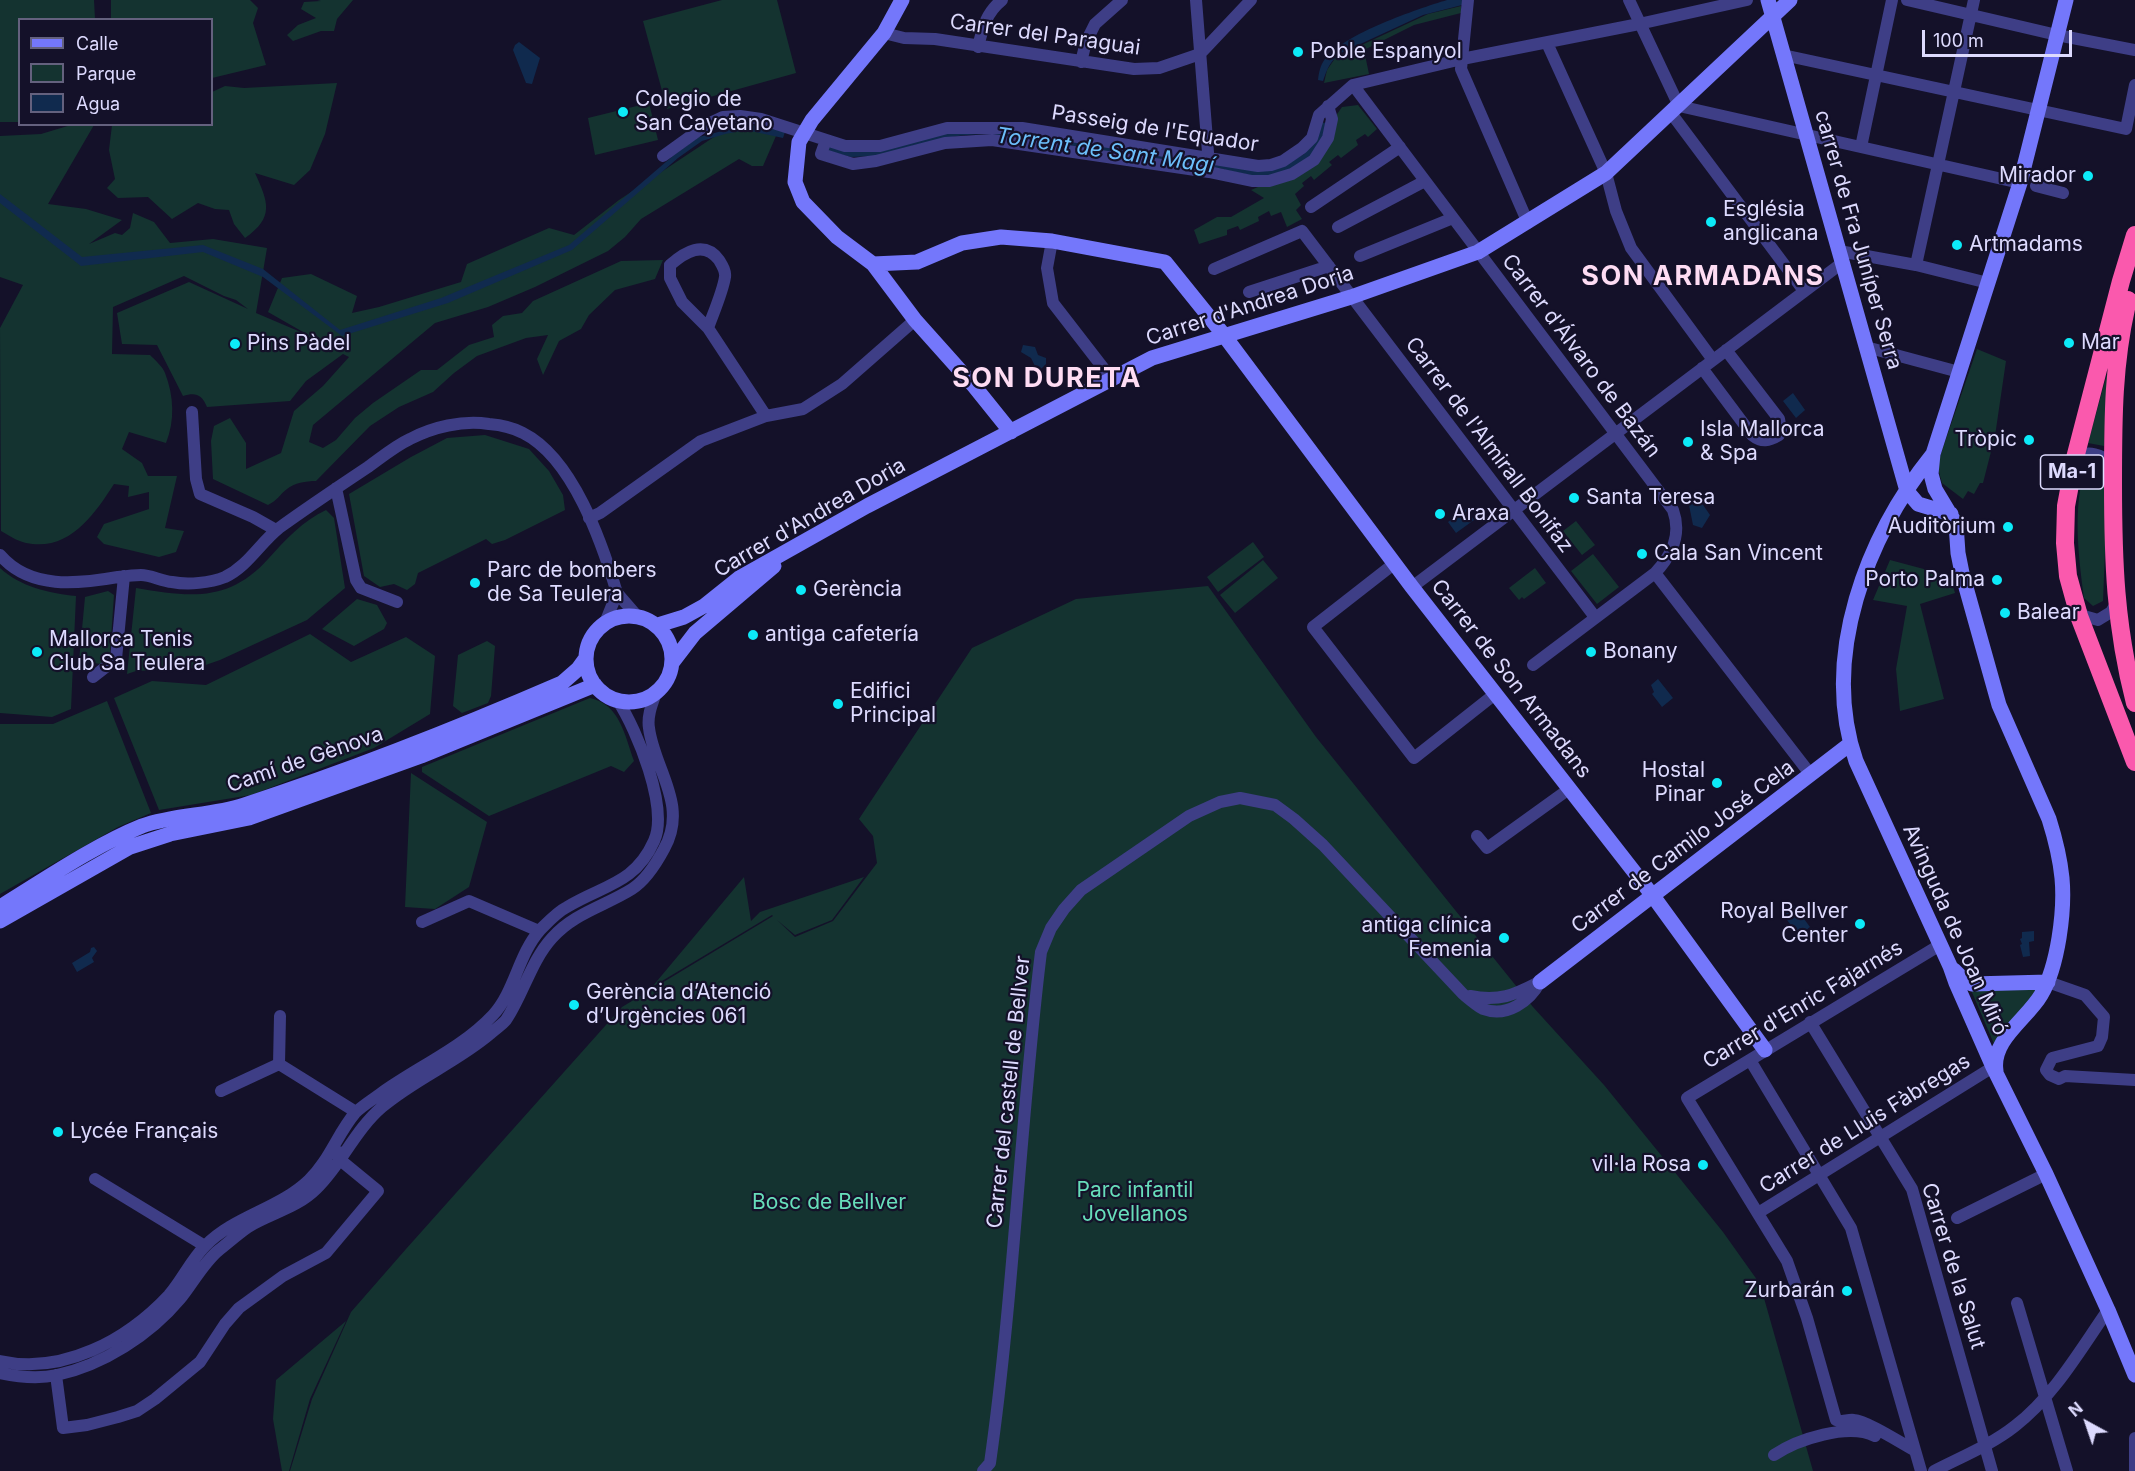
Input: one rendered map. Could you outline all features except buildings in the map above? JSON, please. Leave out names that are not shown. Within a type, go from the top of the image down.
[{"type":"highway","name":"Ma-1","points":[[2135,235],[2075,458],[2066,506],[2065,543],[2068,576],[2075,605],[2135,762]]},
{"type":"highway","name":"Ma-1","points":[[2135,274],[2123,322],[2116,366],[2113,464],[2113,557],[2116,604],[2122,646],[2135,703]]},
{"type":"street","points":[[902,0],[884,33],[812,120],[799,142],[795,182],[803,202],[837,237],[873,264],[915,320],[974,386],[1011,432]]},
{"type":"street","points":[[978,47],[985,20],[992,8],[1002,0]]},
{"type":"street","points":[[1081,62],[1086,42],[1095,24],[1122,0]]},
{"type":"street","points":[[1196,0],[1209,165]]},
{"type":"street","points":[[1200,54],[1251,0]]},
{"type":"street","points":[[1629,0],[1675,110],[1804,291]]},
{"type":"street","points":[[1327,107],[1353,85],[1462,59],[1747,0]]},
{"type":"street","name":"carrer de Fra Juníper Serra","points":[[1768,0],[1907,491]]},
{"type":"street","name":"Carrer d'Andrea Doria","points":[[658,625],[684,617],[704,606],[739,578],[867,506],[1152,358],[1223,334],[1351,297],[1478,252],[1606,173],[1791,0]]},
{"type":"street","points":[[1861,147],[1892,0]]},
{"type":"street","points":[[1907,0],[2057,35],[2135,50]]},
{"type":"street","points":[[1916,265],[1974,0]]},
{"type":"street","points":[[1995,1071],[1998,1048],[2041,995],[2048,982],[2058,940],[2062,899],[2059,859],[2049,819],[1999,705],[1962,573],[1956,524],[1935,489],[1931,474],[1934,454],[1959,372],[2020,183],[2066,0]]},
{"type":"street","points":[[1468,2],[1461,69],[1528,223]]},
{"type":"street","name":"Carrer del Paraguai","points":[[884,33],[904,39],[935,39],[1134,69],[1159,68],[1200,54]]},
{"type":"street","points":[[1547,43],[1606,173],[1616,211],[1631,248],[1713,360]]},
{"type":"street","points":[[1784,55],[2126,129],[2135,86]]},
{"type":"street","name":"Carrer d'Álvaro de Bazán","points":[[1353,85],[1673,510],[1677,522],[1675,543],[1668,559],[1655,573],[1533,665]]},
{"type":"street","name":"Passeig de l'Equador","points":[[663,156],[706,124],[723,117],[740,116],[761,119],[826,140],[821,154],[853,164],[876,161],[945,142],[992,140],[1068,144],[1209,165],[1258,166],[1283,161],[1302,148],[1312,138],[1318,115],[1327,107],[1332,119],[1328,138],[1314,160],[1292,174],[1269,181],[1252,181],[1209,165]]},
{"type":"street","points":[[1675,110],[1806,134],[2020,183]]},
{"type":"street","points":[[1311,207],[1400,147]]},
{"type":"street","points":[[1338,227],[1425,181]]},
{"type":"street","points":[[2036,186],[2063,193]]},
{"type":"street","points":[[1360,256],[1453,218]]},
{"type":"street","name":"Carrer de l'Almirall Bonifaz","points":[[1214,269],[1302,231],[1595,617]]},
{"type":"street","name":"Carrer de Son Armadans","points":[[873,264],[917,262],[962,243],[1001,237],[1052,241],[1165,262],[1223,334],[1412,587],[1653,896],[1765,1050]]},
{"type":"street","points":[[1052,241],[1047,268],[1053,303],[1111,378]]},
{"type":"street","points":[[708,328],[726,276],[723,266],[711,251],[693,250],[670,265],[670,278],[682,302],[708,328],[766,416]]},
{"type":"street","points":[[1412,587],[1804,291],[1840,257],[1916,265],[1988,283]]},
{"type":"street","points":[[1249,292],[1329,266]]},
{"type":"street","points":[[589,518],[600,513],[701,441],[766,416],[803,408],[842,384],[915,320]]},
{"type":"street","points":[[1866,347],[1959,372]]},
{"type":"street","points":[[1702,368],[1752,435],[1764,441],[1779,435],[1779,419],[1726,350]]},
{"type":"street","points":[[192,412],[196,479],[200,494],[253,517],[276,530]]},
{"type":"street","points":[[0,555],[22,573],[56,583],[80,584],[142,575],[173,582],[207,582],[226,576],[244,564],[276,530],[410,439],[447,425],[473,422],[505,426],[524,433],[545,449],[567,474],[610,567],[617,593],[637,616]]},
{"type":"street","points":[[2075,458],[2085,453],[2103,456],[2113,464]]},
{"type":"street","name":"Avinguda de Joan Miró","points":[[1934,454],[1907,491],[1861,582],[1851,620],[1844,673],[1850,744],[1995,1071],[2046,1174],[2132,1360],[2135,1375]]},
{"type":"street","points":[[336,488],[356,580],[361,588],[397,602]]},
{"type":"street","points":[[1907,491],[1918,504],[1951,514]]},
{"type":"street","points":[[672,663],[696,633],[744,590],[812,537]]},
{"type":"street","points":[[1395,563],[1313,627],[1414,758],[1496,694]]},
{"type":"street","points":[[1655,573],[1811,776]]},
{"type":"street","points":[[93,677],[116,659],[124,576]]},
{"type":"street","points":[[605,623],[617,593]]},
{"type":"street","points":[[2075,605],[2084,616],[2098,620],[2111,612],[2116,604]]},
{"type":"street","points":[[631,615],[645,618],[658,625],[667,636],[672,650],[668,679],[656,693],[647,699],[632,702],[618,701],[605,695],[595,685],[588,672],[586,658],[588,644],[595,632],[605,623],[617,617],[631,615]]},
{"type":"street","name":"Camí de Gènova","points":[[0,907],[103,845],[141,827],[158,821],[241,806],[406,747],[562,683],[578,669],[586,658]]},
{"type":"street","name":"Camí de Gènova","points":[[0,921],[130,847],[170,834],[260,814],[421,756],[595,685]]},
{"type":"street","points":[[0,1373],[36,1377],[56,1375],[87,1365],[121,1348],[150,1329],[179,1300],[214,1254],[249,1227],[295,1206],[317,1188],[367,1122],[382,1107],[474,1048],[505,1021],[550,939],[567,923],[633,888],[653,869],[667,845],[672,830],[669,788],[649,728],[649,713],[656,693]]},
{"type":"street","points":[[0,1361],[35,1365],[83,1355],[144,1319],[170,1293],[205,1246],[244,1217],[290,1194],[309,1180],[331,1153],[356,1112],[467,1039],[494,1013],[511,987],[522,960],[539,931],[566,907],[625,879],[643,862],[655,840],[659,817],[657,794],[635,732],[618,701]]},
{"type":"street","name":"Carrer de Camilo José Cela","points":[[1540,982],[1850,744]]},
{"type":"street","points":[[1477,836],[1487,848],[1569,789]]},
{"type":"street","name":"Carrer del castell de Bellver","points":[[983,1471],[990,1463],[1002,1373],[1017,1190],[1041,952],[1051,928],[1081,890],[1189,816],[1221,802],[1240,798],[1275,805],[1323,845],[1463,994],[1484,999],[1500,999],[1540,982]]},
{"type":"street","points":[[422,922],[469,901],[539,931],[556,925],[574,912],[584,912]]},
{"type":"street","points":[[526,980],[524,975],[539,945],[539,931]]},
{"type":"street","name":"Carrer d'Enric Fajarnés","points":[[1758,1213],[1687,1098],[1940,945]]},
{"type":"street","points":[[1950,966],[1964,980],[1972,984],[2048,982],[2085,995],[2104,1017],[2102,1037],[2098,1046],[2052,1058],[2046,1070],[2050,1075],[2059,1079],[2065,1076],[2135,1080]]},
{"type":"street","points":[[279,1064],[280,1016]]},
{"type":"street","name":"Carrer de la Salut","points":[[1810,1022],[1912,1189],[1992,1471]]},
{"type":"street","points":[[1749,1060],[1851,1228],[1918,1460]]},
{"type":"street","points":[[279,1064],[356,1112],[371,1109],[386,1097],[397,1096]]},
{"type":"street","points":[[221,1091],[279,1064]]},
{"type":"street","name":"Carrer de Lluis Fàbregas","points":[[1758,1213],[1995,1071]]},
{"type":"street","points":[[56,1375],[63,1428],[87,1425],[137,1411],[200,1362],[225,1324],[239,1308],[283,1276],[326,1253],[378,1191],[339,1159],[338,1153],[353,1130],[356,1112]]},
{"type":"street","points":[[1957,1218],[2046,1174]]},
{"type":"street","points":[[95,1179],[205,1246],[220,1241],[242,1227],[249,1227]]},
{"type":"street","points":[[1758,1213],[1787,1261],[1807,1318],[1836,1420],[1842,1423],[1854,1420],[1867,1425],[1918,1460]]},
{"type":"street","points":[[179,1300],[182,1287],[200,1264],[205,1246]]},
{"type":"street","points":[[2017,1303],[2067,1471]]},
{"type":"street","points":[[1934,1471],[2015,1426],[2046,1397],[2108,1310]]},
{"type":"street","points":[[1774,1455],[1784,1448],[1837,1432],[1864,1431],[1894,1445],[1918,1460]]},
{"type":"street","points":[[2135,1438],[2135,1471]]},
{"type":"green space","points":[[0,0],[94,0],[95,18],[18,18],[18,122],[0,122]]},
{"type":"green space","points":[[111,0],[250,0],[258,8],[253,23],[266,65],[213,78],[213,18],[111,18]]},
{"type":"green space","points":[[317,0],[353,0],[337,19],[334,31],[321,31],[293,41],[287,35],[298,25],[316,18],[301,9],[304,2],[321,1]]},
{"type":"green space","points":[[722,0],[777,0],[796,73],[667,109],[643,21]]},
{"type":"green space","points":[[1461,6],[1461,13],[1414,25],[1364,50],[1369,74],[1324,83],[1327,70],[1336,57],[1428,14]]},
{"type":"green space","points":[[337,83],[325,134],[310,170],[294,185],[255,173],[263,192],[265,216],[255,230],[245,238],[234,224],[229,210],[215,209],[198,203],[172,219],[148,197],[118,198],[107,188],[115,179],[109,150],[112,126],[213,126],[213,92],[225,86],[244,88]]},
{"type":"green space","points":[[649,103],[658,140],[595,155],[588,118]]},
{"type":"green space","points":[[1358,105],[1377,129],[1368,137],[1365,134],[1356,140],[1358,145],[1341,158],[1338,155],[1329,162],[1332,165],[1314,180],[1311,176],[1302,183],[1304,186],[1295,194],[1301,205],[1296,210],[1302,219],[1287,227],[1281,212],[1271,216],[1269,211],[1258,217],[1259,221],[1240,230],[1238,226],[1227,230],[1227,235],[1199,244],[1194,230],[1217,217],[1231,217],[1264,198],[1251,190],[1294,176],[1342,107]]},
{"type":"green space","points":[[749,123],[776,136],[763,166],[752,166],[739,159],[641,219],[608,251],[488,307],[435,323],[313,425],[309,442],[323,448],[336,440],[355,418],[373,403],[421,370],[437,370],[469,345],[494,337],[492,325],[503,316],[522,313],[533,301],[621,261],[663,260],[655,279],[615,290],[589,315],[581,329],[559,341],[543,375],[537,359],[548,335],[526,338],[477,356],[433,392],[399,407],[370,426],[316,481],[293,485],[268,505],[213,479],[211,441],[214,426],[230,418],[246,443],[246,469],[281,453],[294,411],[323,386],[349,357],[343,354],[306,381],[290,401],[207,407],[198,395],[183,396],[157,345],[122,344],[117,313],[189,282],[248,309],[236,300],[184,276],[113,307],[112,354],[150,355],[163,368],[168,382],[172,399],[172,417],[166,443],[129,432],[122,449],[142,463],[148,476],[177,476],[165,528],[184,531],[176,552],[159,557],[104,544],[97,537],[104,524],[149,509],[149,492],[128,497],[129,486],[114,484],[89,519],[79,528],[55,542],[26,543],[1,531],[0,328],[23,285],[0,277],[0,136],[41,134],[68,126],[93,126],[48,204],[86,209],[122,220],[89,244],[115,233],[122,235],[130,228],[133,213],[154,222],[170,243],[213,239],[267,248],[256,313],[310,336],[268,312],[282,278],[311,274],[357,296],[352,313],[461,282],[467,264],[549,228],[574,235],[619,200],[729,127]]},
{"type":"green space","points":[[1977,349],[2006,361],[1995,436],[1983,483],[1980,483],[1974,494],[1968,491],[1963,499],[1942,483],[1937,465]]},
{"type":"green space","points":[[2108,370],[2104,446],[2088,443]]},
{"type":"green space","points":[[485,435],[529,449],[549,471],[563,495],[565,510],[505,540],[492,544],[486,539],[418,573],[415,584],[407,590],[394,584],[380,587],[364,576],[349,494],[447,438]]},
{"type":"green space","points":[[2090,455],[2106,461],[2103,601],[2093,606],[2084,598],[2078,526],[2080,489]]},
{"type":"green space","points":[[326,510],[334,518],[345,588],[307,620],[220,660],[197,668],[136,671],[127,674],[136,588],[191,594],[224,590],[254,573],[295,531]]},
{"type":"green space","points":[[1576,521],[1595,545],[1582,555],[1563,531]]},
{"type":"green space","points":[[1253,542],[1264,557],[1218,592],[1207,577]]},
{"type":"green space","points":[[1593,554],[1619,587],[1597,604],[1571,571]]},
{"type":"green space","points":[[1263,560],[1278,578],[1235,613],[1220,595]]},
{"type":"green space","points":[[1890,560],[1950,576],[1955,593],[1920,604],[1944,699],[1900,711],[1896,669],[1907,606],[1873,600]]},
{"type":"green space","name":"Mallorca Tenis Club Sa Teulera","points":[[0,568],[8,575],[35,588],[76,596],[71,709],[52,717],[0,713]]},
{"type":"green space","points":[[1535,568],[1546,583],[1524,599],[1522,597],[1519,600],[1509,588]]},
{"type":"green space","name":"Bosc de Bellver","points":[[1208,586],[1316,737],[1533,1007],[1604,1085],[1665,1160],[1723,1232],[1760,1284],[1813,1471],[290,1471],[312,1399],[351,1312],[622,1007],[773,916],[652,987],[744,877],[751,921],[760,912],[864,877],[832,920],[795,935],[777,920],[795,937],[833,921],[877,863],[873,836],[859,819],[972,648],[1076,599]]},
{"type":"green space","points":[[108,591],[114,595],[110,653],[101,664],[79,661],[85,597]]},
{"type":"green space","points":[[357,599],[377,605],[387,623],[384,629],[354,646],[322,629]]},
{"type":"green space","points":[[310,634],[351,662],[406,637],[435,656],[430,714],[374,748],[251,795],[159,810],[114,698],[152,681],[206,685]]},
{"type":"green space","points":[[487,641],[495,646],[491,696],[488,703],[462,713],[453,706],[458,655]]},
{"type":"green space","points":[[590,698],[608,707],[620,722],[634,761],[624,772],[611,766],[489,816],[422,772],[422,767]]},
{"type":"green space","points":[[107,701],[151,813],[118,827],[0,894],[0,724],[53,724]]},
{"type":"green space","points":[[411,773],[487,822],[469,887],[435,909],[405,907]]},
{"type":"green space","points":[[2048,982],[1994,1044],[1968,983]]},
{"type":"green space","points":[[346,1321],[310,1399],[289,1471],[282,1471],[273,1419],[276,1380]]},
{"type":"water","points":[[1447,0],[1462,0],[1462,5],[1423,15],[1341,53],[1329,66],[1323,81],[1318,80],[1325,59],[1348,40],[1382,24]]},
{"type":"water","points":[[519,42],[540,58],[532,84],[526,83],[513,50]]},
{"type":"water","points":[[1319,122],[1327,123],[1324,133],[1313,152],[1298,166],[1267,176],[1225,170],[1225,163],[1283,167],[1304,154]]},
{"type":"water","points":[[745,125],[762,126],[785,132],[783,138],[746,130],[702,141],[678,158],[572,250],[448,303],[342,336],[263,277],[203,252],[81,266],[0,203],[0,194],[82,257],[203,245],[263,269],[340,330],[441,298],[569,245],[674,155],[699,137]]},
{"type":"water","points":[[981,128],[1062,137],[1062,145],[980,134],[917,146],[914,139]]},
{"type":"water","points":[[1074,139],[1195,158],[1194,165],[1073,147]]},
{"type":"water","points":[[908,141],[910,148],[876,156],[851,157],[828,151],[830,145]]},
{"type":"water","points":[[1023,345],[1035,347],[1038,355],[1046,358],[1046,364],[1041,369],[1036,368],[1031,358],[1021,352]]},
{"type":"water","points":[[1793,393],[1805,410],[1796,418],[1783,401]]},
{"type":"water","points":[[1699,499],[1710,515],[1702,528],[1693,525],[1689,505]]},
{"type":"water","points":[[1466,509],[1474,520],[1456,533],[1448,522]]},
{"type":"water","points":[[1658,679],[1673,698],[1662,707],[1652,694],[1654,692],[1651,685]]},
{"type":"water","points":[[1793,904],[1810,927],[1799,936],[1781,912]]},
{"type":"water","points":[[2034,931],[2034,941],[2029,942],[2030,956],[2023,957],[2020,945],[2022,944],[2020,939],[2022,932]]},
{"type":"water","points":[[94,947],[97,951],[92,958],[94,962],[77,972],[72,963]]},
{"type":"waterway","name":"Torrent de Sant Magí","points":[[906,146],[920,142]]},
{"type":"waterway","name":"Torrent de Sant Magí","points":[[1060,143],[1077,145]]},
{"type":"waterway","name":"Torrent de Sant Magí","points":[[1211,166],[1228,168]]},
{"type":"place","name":"Poble Espanyol","points":[[1298,52]]},
{"type":"place","name":"Colegio de San Cayetano","points":[[623,112]]},
{"type":"place","name":"Mirador","points":[[2088,176]]},
{"type":"place","name":"Església anglicana","points":[[1711,222]]},
{"type":"place","name":"Artmadams","points":[[1957,245]]},
{"type":"place","name":"Mar","points":[[2069,343]]},
{"type":"place","name":"Pins Pàdel","points":[[235,344]]},
{"type":"place","name":"Tròpic","points":[[2029,440]]},
{"type":"place","name":"Isla Mallorca & Spa","points":[[1688,442]]},
{"type":"place","name":"Santa Teresa","points":[[1574,498]]},
{"type":"place","name":"Araxa","points":[[1440,514]]},
{"type":"place","name":"Auditòrium","points":[[2008,527]]},
{"type":"place","name":"Cala San Vincent","points":[[1642,554]]},
{"type":"place","name":"Porto Palma","points":[[1997,580]]},
{"type":"place","name":"Parc de bombers de Sa Teulera","points":[[475,583]]},
{"type":"place","name":"Gerència","points":[[801,590]]},
{"type":"place","name":"Balear","points":[[2005,613]]},
{"type":"place","name":"antiga cafetería","points":[[753,635]]},
{"type":"place","name":"Mallorca Tenis Club Sa Teulera","points":[[37,652]]},
{"type":"place","name":"Bonany","points":[[1591,652]]},
{"type":"place","name":"Edifici Principal","points":[[838,704]]},
{"type":"place","name":"Hostal Pinar","points":[[1717,783]]},
{"type":"place","name":"Royal Bellver Center","points":[[1860,924]]},
{"type":"place","name":"antiga clínica Femenia","points":[[1504,938]]},
{"type":"place","name":"Gerència d’Atenció d’Urgències 061","points":[[574,1005]]},
{"type":"place","name":"Lycée Français","points":[[58,1132]]},
{"type":"place","name":"vil·la Rosa","points":[[1703,1165]]},
{"type":"place","name":"Zurbarán","points":[[1847,1291]]},
{"type":"district","name":"SON ARMADANS","points":[[1703,277]]},
{"type":"district","name":"SON DURETA","points":[[1047,379]]},
{"type":"park label","name":"Parc infantil Jovellanos","points":[[1135,1203]]}]
